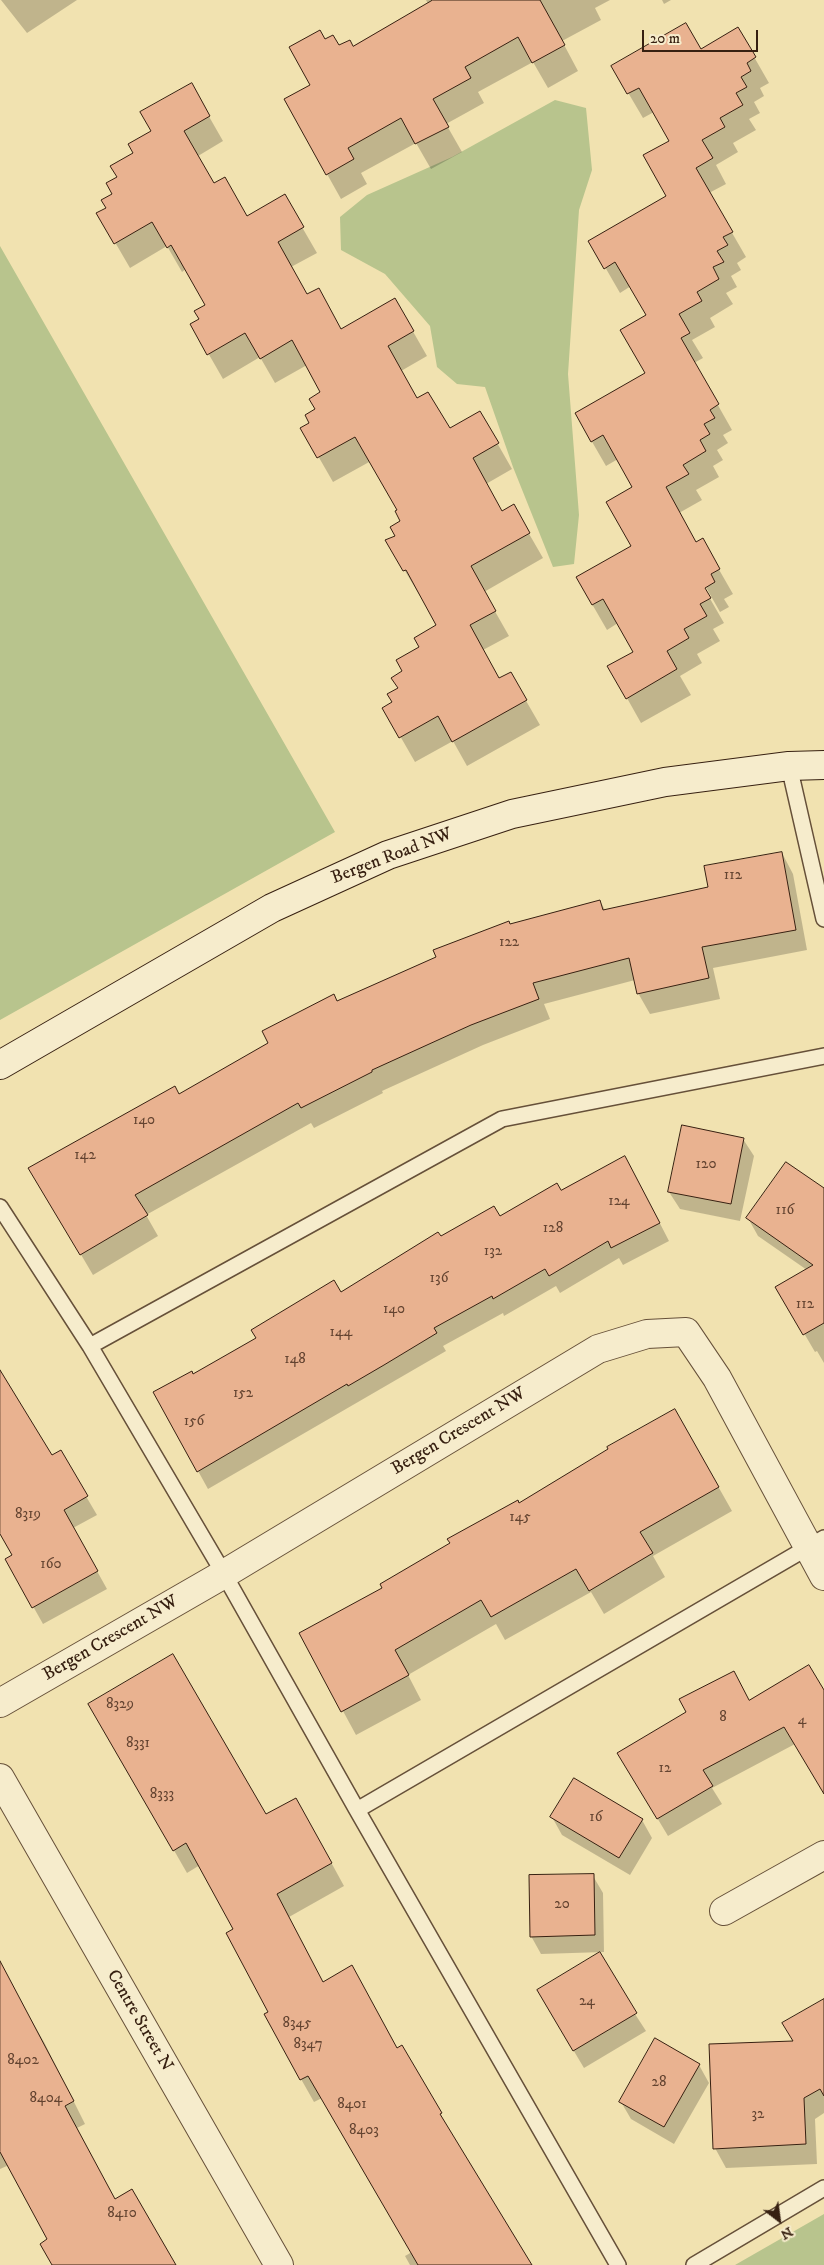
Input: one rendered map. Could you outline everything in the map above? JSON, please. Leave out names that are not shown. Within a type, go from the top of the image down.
[{"type":"street","name":"Bergen Road NW","points":[[0,1065],[272,908],[388,855],[512,814],[665,782],[789,766],[824,765]]},
{"type":"street","name":"Bergen Crescent NW","points":[[0,1703],[224,1574],[598,1349],[646,1334],[686,1332],[718,1378],[816,1542],[824,1576]]},
{"type":"street","name":"Centre Street N","points":[[0,1778],[279,2265]]},
{"type":"street","points":[[724,1911],[824,1855]]},
{"type":"lane","points":[[789,766],[824,919]]},
{"type":"lane","points":[[90,1346],[502,1119],[824,1056]]},
{"type":"lane","points":[[0,1207],[90,1346],[224,1574],[618,2265]]},
{"type":"lane","points":[[357,1810],[816,1542]]},
{"type":"lane","points":[[694,2265],[824,2188]]},
{"type":"green space","points":[[555,100],[586,108],[592,170],[579,210],[568,374],[579,515],[574,564],[553,567],[513,467],[485,387],[457,384],[437,367],[430,326],[385,274],[341,250],[340,217],[367,195],[452,157]]},
{"type":"green space","points":[[0,246],[335,832],[0,1020]]},
{"type":"green space","points":[[824,2214],[824,2265],[735,2265]]},
{"type":"building","points":[[433,0],[540,0],[565,45],[532,63],[518,37],[465,67],[471,78],[433,99],[449,127],[415,144],[401,118],[348,148],[354,159],[326,175],[284,99],[310,85],[289,47],[320,30],[325,39],[333,35],[339,45],[350,40],[353,46]]},
{"type":"building","points":[[686,23],[701,49],[738,27],[756,57],[747,63],[751,71],[741,77],[747,87],[736,93],[743,105],[720,118],[725,127],[702,140],[713,158],[696,168],[733,232],[723,237],[728,245],[717,251],[724,262],[713,267],[719,279],[697,292],[702,301],[679,314],[690,333],[681,338],[719,404],[710,410],[715,418],[704,424],[710,434],[700,440],[706,451],[683,465],[689,474],[666,487],[696,542],[703,538],[720,569],[711,574],[715,582],[705,588],[711,598],[700,604],[707,616],[684,629],[689,638],[667,651],[677,669],[626,699],[607,666],[633,652],[603,599],[592,605],[576,577],[631,546],[606,502],[632,487],[603,435],[591,442],[575,413],[645,373],[620,330],[646,315],[615,262],[604,269],[588,241],[666,196],[643,155],[669,141],[639,88],[627,94],[611,66]]},
{"type":"building","points":[[192,83],[210,116],[184,131],[214,183],[225,177],[247,216],[285,194],[304,227],[278,242],[307,294],[319,288],[341,329],[395,298],[414,331],[388,346],[417,398],[428,392],[450,428],[480,411],[499,443],[473,458],[502,511],[514,504],[530,533],[471,566],[496,611],[470,625],[499,678],[511,672],[527,700],[452,742],[438,716],[399,738],[382,708],[392,702],[387,694],[398,688],[391,678],[402,671],[396,660],[419,647],[414,638],[436,625],[406,570],[403,571],[385,540],[395,536],[390,527],[400,521],[395,511],[397,510],[355,437],[317,458],[300,428],[309,423],[305,415],[315,409],[309,399],[320,392],[292,340],[260,359],[245,333],[207,355],[190,324],[199,319],[194,311],[205,305],[171,245],[167,248],[152,222],[114,244],[96,213],[106,208],[101,200],[112,194],[106,183],[117,177],[110,166],[133,153],[128,144],[151,131],[140,112]]},
{"type":"building","points":[[782,852],[796,930],[702,947],[709,978],[637,994],[629,958],[533,983],[539,999],[471,1025],[372,1070],[372,1072],[301,1108],[298,1103],[135,1195],[148,1215],[80,1255],[28,1168],[175,1086],[179,1094],[268,1043],[262,1031],[334,994],[337,1001],[436,957],[433,950],[509,921],[510,924],[600,900],[603,910],[708,887],[704,866]]},
{"type":"building","points":[[682,1125],[744,1138],[731,1204],[668,1192]]},
{"type":"building","points":[[625,1156],[660,1223],[611,1248],[608,1241],[549,1276],[545,1269],[493,1299],[492,1296],[434,1328],[437,1333],[384,1365],[348,1386],[347,1384],[197,1472],[153,1392],[192,1371],[193,1374],[256,1338],[251,1330],[334,1280],[341,1292],[438,1232],[441,1236],[494,1206],[500,1216],[557,1183],[561,1190]]},
{"type":"building","points":[[786,1162],[824,1188],[824,1323],[803,1335],[775,1287],[813,1265],[746,1218]]},
{"type":"building","points":[[0,1370],[52,1455],[61,1450],[88,1496],[64,1510],[98,1571],[32,1608],[5,1559],[12,1555],[0,1534]]},
{"type":"building","points":[[675,1409],[719,1487],[640,1532],[653,1553],[589,1591],[576,1569],[491,1617],[481,1600],[395,1650],[409,1675],[341,1712],[299,1633],[382,1588],[380,1584],[450,1543],[447,1539],[518,1500],[519,1503],[608,1449],[607,1447]]},
{"type":"building","points":[[173,1654],[266,1814],[296,1798],[332,1863],[277,1894],[323,1982],[352,1965],[397,2048],[402,2045],[442,2113],[440,2114],[532,2265],[418,2265],[308,2076],[300,2080],[264,2014],[268,2012],[226,1933],[233,1929],[186,1843],[173,1851],[88,1704]]},
{"type":"building","points":[[809,1665],[824,1690],[824,1794],[784,1727],[703,1770],[713,1786],[657,1819],[617,1753],[686,1712],[679,1699],[734,1671],[749,1700]]},
{"type":"building","points":[[574,1778],[643,1819],[619,1858],[550,1817]]},
{"type":"building","points":[[594,1874],[595,1935],[530,1937],[529,1875]]},
{"type":"building","points":[[600,1952],[637,2013],[573,2051],[537,1990]]},
{"type":"building","points":[[0,1961],[74,2101],[65,2106],[115,2199],[132,2189],[176,2265],[52,2265],[40,2244],[47,2239],[0,2152]]},
{"type":"building","points":[[824,1999],[824,2096],[820,2089],[804,2098],[806,2144],[713,2149],[709,2044],[793,2041],[782,2023]]},
{"type":"building","points":[[655,2038],[700,2064],[664,2127],[619,2102]]}]
